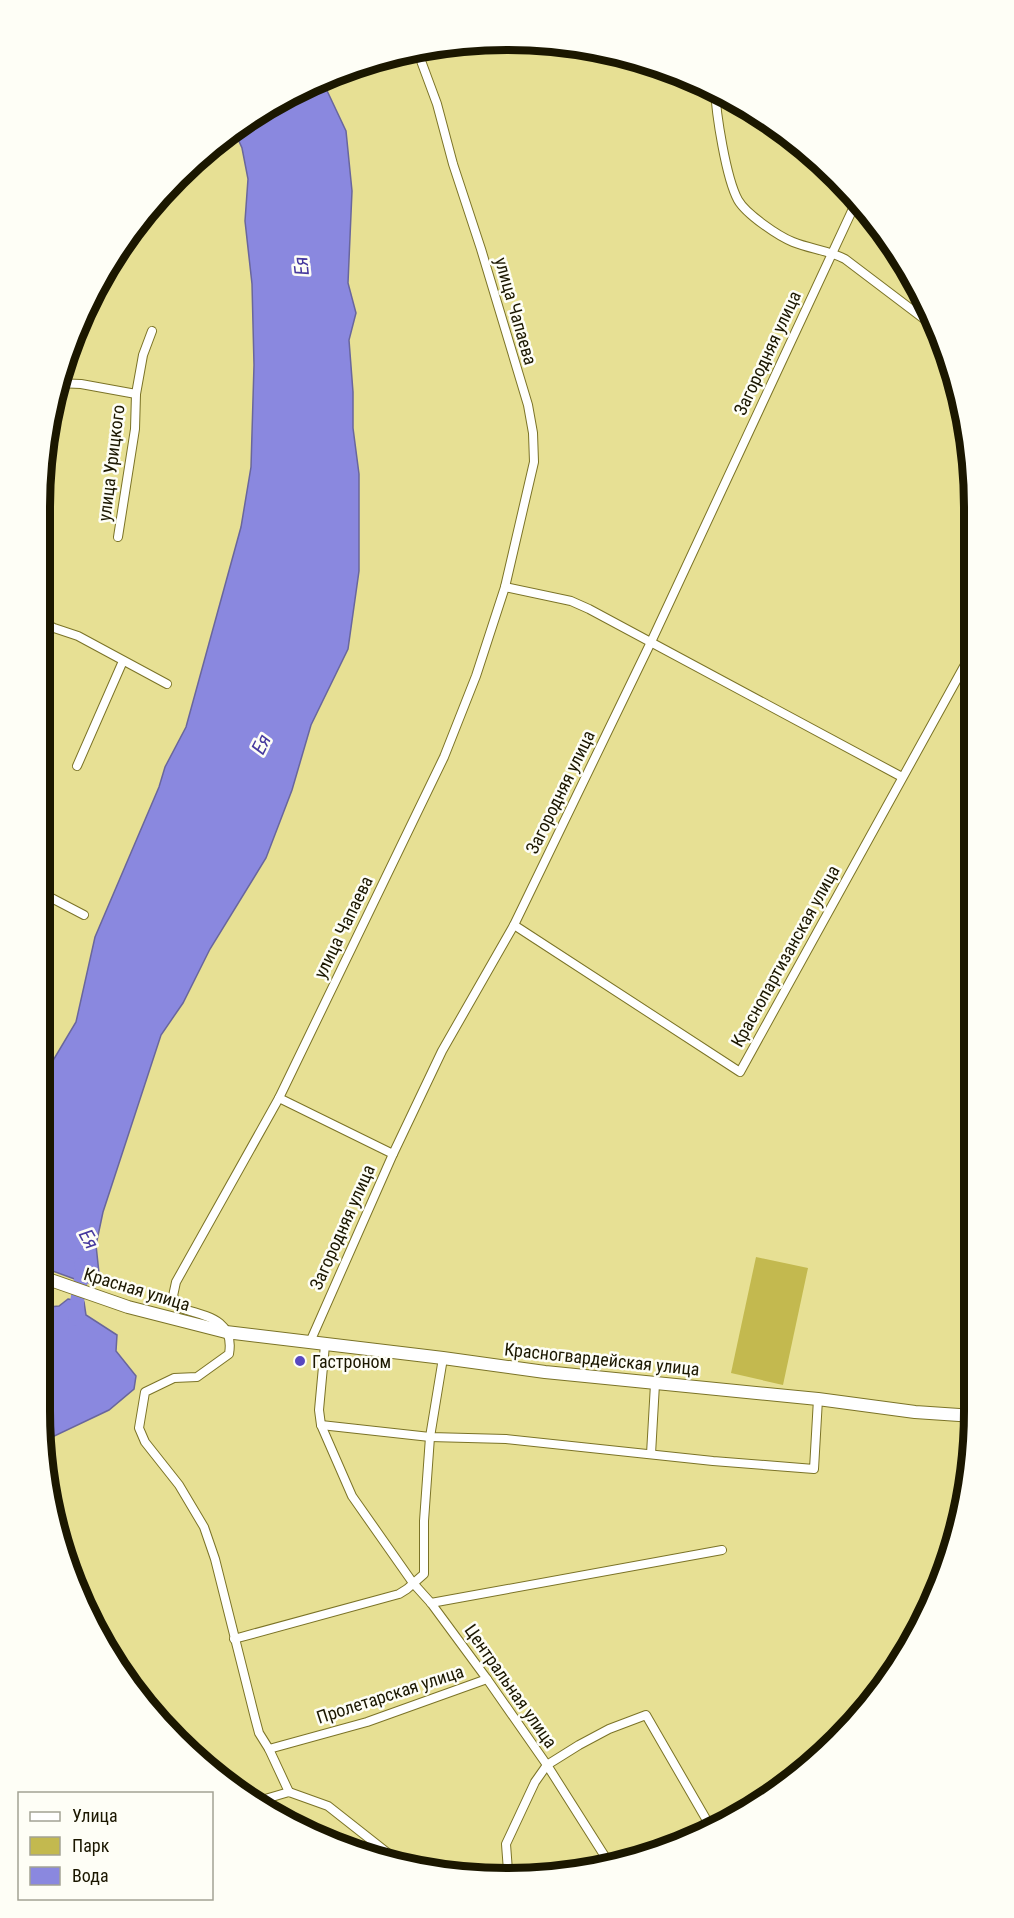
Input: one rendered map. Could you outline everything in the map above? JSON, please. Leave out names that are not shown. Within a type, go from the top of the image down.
[{"type":"street","name":"улица Чапаева","points":[[226,1332],[223,1325],[215,1318],[180,1308],[173,1296],[176,1282],[279,1098],[444,757],[476,676],[505,587],[534,462],[533,433],[528,405],[420,58]]},
{"type":"street","points":[[715,100],[733,189],[740,202],[759,220],[791,241],[832,252],[845,259],[923,318]]},
{"type":"street","name":"Загородняя улица","points":[[310,1342],[393,1154],[442,1051],[513,925],[651,642],[853,208]]},
{"type":"street","name":"улица Урицкого","points":[[118,537],[135,429],[136,394],[143,355],[152,331]]},
{"type":"street","name":"улица Урицкого","points":[[67,383],[136,394]]},
{"type":"street","points":[[505,587],[571,601],[589,609],[902,777]]},
{"type":"street","points":[[50,626],[78,636],[167,684]]},
{"type":"street","points":[[77,766],[123,661]]},
{"type":"street","name":"Краснопартизанская улица","points":[[513,925],[740,1072],[964,666]]},
{"type":"street","points":[[50,897],[84,915]]},
{"type":"street","points":[[279,1098],[393,1154]]},
{"type":"street","name":"Красная улица","points":[[50,1280],[128,1307],[226,1332]]},
{"type":"street","points":[[226,1332],[231,1342],[229,1354],[197,1377],[174,1378],[145,1392],[140,1428],[145,1442],[179,1485],[204,1527],[215,1559],[255,1718],[289,1792]]},
{"type":"street","name":"Красногвардейская улица","points":[[226,1332],[545,1372],[964,1415]]},
{"type":"street","name":"Центральная улица","points":[[325,1345],[321,1425],[352,1496],[413,1582],[487,1679],[547,1765],[609,1729],[646,1715],[708,1822]]},
{"type":"street","points":[[234,1639],[399,1594],[424,1574],[424,1521],[430,1437],[443,1358]]},
{"type":"street","points":[[651,1454],[655,1384]]},
{"type":"street","points":[[321,1425],[430,1437],[506,1439],[605,1451],[814,1469],[818,1399]]},
{"type":"street","name":"Центральная улица","points":[[431,1603],[722,1550]]},
{"type":"street","name":"Пролетарская улица","points":[[269,1749],[367,1722],[487,1679]]},
{"type":"street","points":[[508,1868],[506,1844],[535,1782],[547,1765],[606,1858]]},
{"type":"street","points":[[265,1799],[289,1792],[328,1806],[387,1852]]},
{"type":"green space","points":[[756,1257],[808,1268],[783,1385],[731,1373]]},
{"type":"water","points":[[325,87],[346,131],[352,191],[348,283],[356,313],[349,340],[353,428],[359,474],[359,571],[348,649],[311,725],[292,790],[266,858],[210,949],[183,1003],[161,1035],[103,1212],[96,1245],[98,1285],[50,1270],[50,1066],[76,1022],[95,937],[159,787],[165,767],[186,727],[241,527],[251,467],[254,365],[252,284],[245,221],[248,179],[242,148],[237,138],[278,111]]},
{"type":"water","points":[[68,1299],[84,1302],[86,1315],[117,1335],[116,1351],[136,1376],[134,1389],[109,1410],[50,1438],[50,1307],[59,1306]]},
{"type":"waterway","name":"Ея","points":[[75,1319],[83,1268],[81,1265]]},
{"type":"place","name":"Гастроном","points":[[300,1361]]}]
